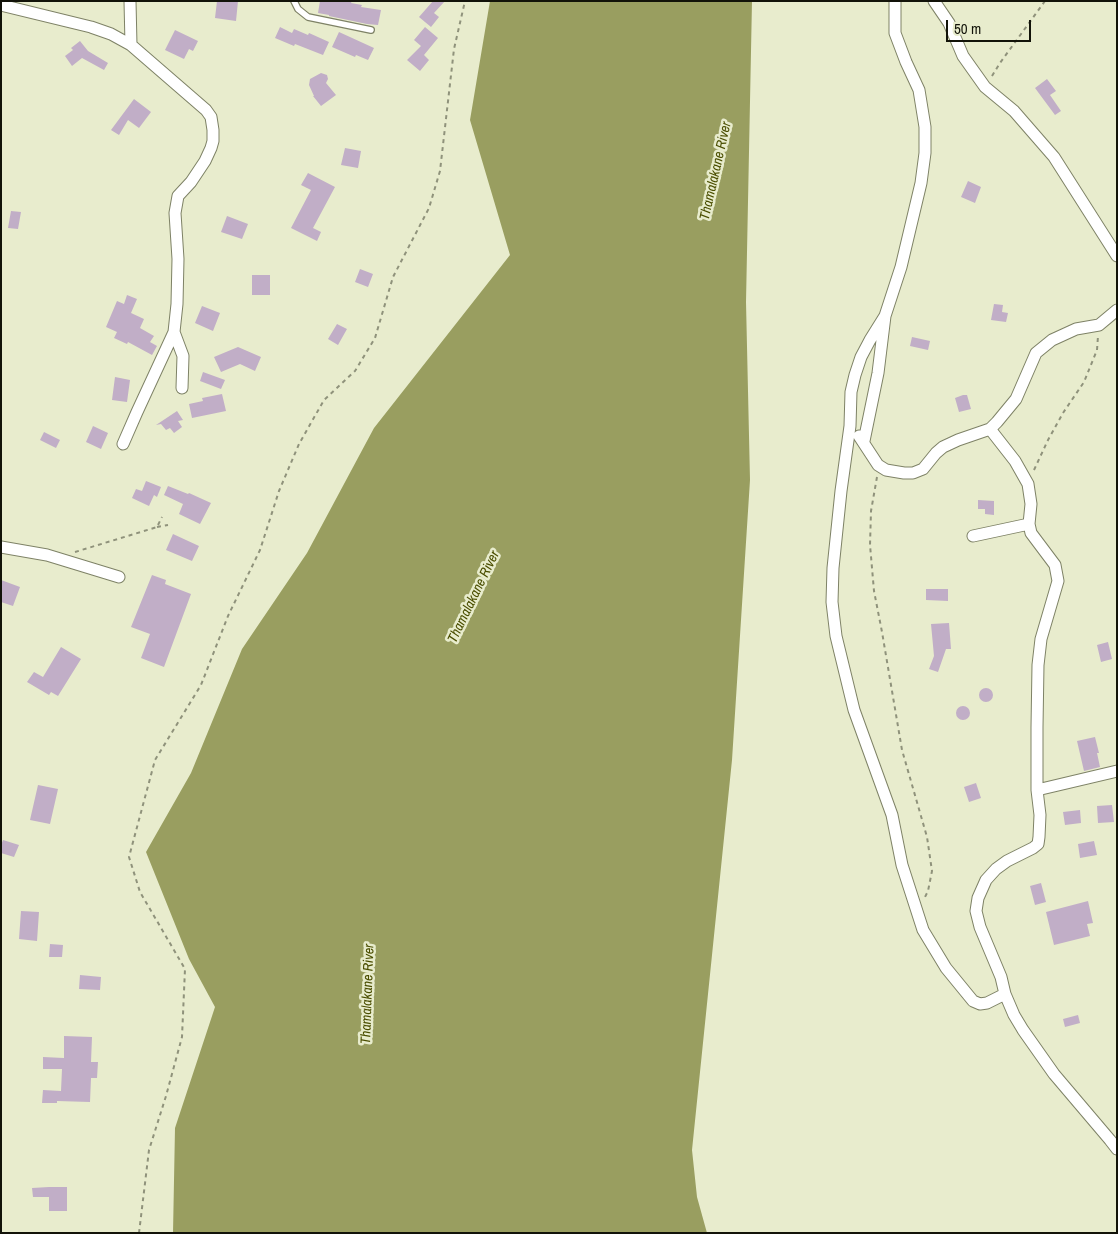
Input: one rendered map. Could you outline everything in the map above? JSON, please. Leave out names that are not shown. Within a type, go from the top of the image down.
[{"type":"street","points":[[130,1],[131,45]]},
{"type":"street","points":[[864,441],[878,374],[885,316],[903,258],[921,183],[925,153],[925,127],[920,90],[906,62],[895,33],[895,1]]},
{"type":"street","points":[[934,1],[949,23],[963,56],[985,87],[1014,111],[1054,157],[1117,256]]},
{"type":"street","points":[[1,5],[91,26],[112,34],[131,45],[206,110],[211,117],[213,130],[211,148],[191,182],[178,196],[175,213],[178,259],[174,332],[123,444]]},
{"type":"street","points":[[850,426],[864,441],[878,465],[886,470],[897,472],[913,473],[918,471],[943,447],[990,430],[1016,399],[1036,353],[1052,340],[1076,330],[1099,325],[1117,310]]},
{"type":"street","points":[[885,316],[861,357],[851,392],[850,426],[833,568],[832,602],[836,636],[854,710],[892,815],[902,865],[923,930],[946,968],[973,1001],[980,1004],[987,1003],[1006,994]]},
{"type":"street","points":[[174,332],[183,356],[182,388]]},
{"type":"street","points":[[990,430],[1015,461],[1028,484],[1031,504],[1029,524],[1031,533],[1055,565],[1058,581],[1041,639],[1038,696],[1038,790],[1040,815],[1038,844],[996,869],[986,880],[978,898],[976,911],[980,927],[1001,977],[1014,1015],[1054,1074],[1117,1150]]},
{"type":"street","points":[[973,536],[1029,524]]},
{"type":"street","points":[[1,547],[47,555],[119,578]]},
{"type":"street","points":[[1038,790],[1117,771]]},
{"type":"lane","points":[[294,1],[298,8],[308,17],[371,30]]},
{"type":"path","points":[[139,1233],[149,1150],[182,1037],[185,969],[140,892],[129,857],[155,760],[201,685],[228,616],[260,550],[279,491],[300,444],[324,400],[355,371],[375,338],[394,277],[429,208],[440,171],[454,49],[465,1]]},
{"type":"path","points":[[985,87],[1045,1]]},
{"type":"path","points":[[1028,484],[1062,413],[1084,382],[1098,350],[1099,325]]},
{"type":"path","points":[[878,465],[877,483],[871,511],[870,545],[874,591],[902,750],[927,837],[932,871],[928,891],[916,912]]},
{"type":"path","points":[[157,526],[162,517]]},
{"type":"path","points":[[74,552],[157,526],[168,525]]},
{"type":"water","name":"Thamalakane River","points":[[490,1],[752,1],[746,302],[750,480],[732,760],[692,1150],[697,1197],[707,1233],[173,1233],[175,1128],[215,1007],[189,959],[146,852],[191,773],[242,649],[307,553],[374,428],[510,255],[470,120]]},
{"type":"building","points":[[217,1],[238,1],[236,21],[215,18]]},
{"type":"building","points":[[320,1],[352,1],[351,3],[362,5],[361,7],[381,10],[378,25],[318,13]]},
{"type":"building","points":[[433,1],[445,1],[434,13],[439,17],[431,27],[419,17]]},
{"type":"building","points":[[280,27],[292,33],[294,29],[308,35],[309,33],[329,42],[323,55],[275,38]]},
{"type":"building","points":[[425,27],[438,38],[424,55],[429,60],[420,71],[407,60],[421,46],[414,40]]},
{"type":"building","points":[[175,30],[198,41],[193,51],[189,49],[184,59],[165,50]]},
{"type":"building","points":[[339,32],[374,48],[368,60],[356,55],[355,57],[332,47]]},
{"type":"building","points":[[80,41],[88,51],[108,63],[104,70],[82,58],[72,66],[65,56]]},
{"type":"building","points":[[321,73],[327,75],[326,83],[336,95],[321,106],[313,96],[309,85],[310,79]]},
{"type":"building","points":[[1047,79],[1056,91],[1050,95],[1061,111],[1055,115],[1035,88]]},
{"type":"building","points":[[134,99],[151,112],[139,128],[128,120],[119,135],[111,130]]},
{"type":"building","points":[[345,148],[361,151],[358,168],[341,165]]},
{"type":"building","points":[[308,173],[335,187],[313,228],[321,232],[317,241],[291,228],[311,190],[301,185]]},
{"type":"building","points":[[968,181],[981,187],[975,203],[961,197]]},
{"type":"building","points":[[11,211],[21,212],[18,229],[8,228]]},
{"type":"building","points":[[227,216],[248,224],[242,239],[221,232]]},
{"type":"building","points":[[360,269],[373,274],[368,287],[355,282]]},
{"type":"building","points":[[252,275],[270,275],[270,295],[252,295]]},
{"type":"building","points":[[127,295],[137,299],[131,313],[144,319],[140,328],[154,336],[150,342],[157,346],[152,355],[128,342],[127,344],[114,338],[117,332],[106,327],[117,301],[124,304]]},
{"type":"building","points":[[994,304],[1003,305],[1002,312],[1008,313],[1006,322],[991,320]]},
{"type":"building","points":[[202,306],[220,313],[213,331],[195,323]]},
{"type":"building","points":[[337,324],[347,329],[338,345],[328,339]]},
{"type":"building","points":[[912,337],[930,341],[928,350],[910,346]]},
{"type":"building","points":[[238,347],[261,357],[255,371],[240,364],[221,372],[214,357]]},
{"type":"building","points":[[203,372],[225,380],[221,389],[200,381]]},
{"type":"building","points":[[115,377],[130,380],[127,402],[112,400]]},
{"type":"building","points":[[222,394],[226,411],[192,418],[189,404],[203,401],[202,398]]},
{"type":"building","points":[[967,395],[971,409],[959,412],[955,398]]},
{"type":"building","points":[[177,411],[183,420],[178,421],[182,427],[174,433],[170,428],[166,430],[161,424],[156,425]]},
{"type":"building","points":[[93,426],[108,433],[101,449],[86,442]]},
{"type":"building","points":[[44,432],[60,440],[56,448],[40,440]]},
{"type":"building","points":[[146,481],[161,487],[157,497],[154,495],[149,506],[132,498],[136,489],[142,491]]},
{"type":"building","points":[[168,486],[211,503],[200,524],[179,514],[183,504],[164,495]]},
{"type":"building","points":[[978,500],[994,501],[994,515],[985,514],[985,509],[978,509]]},
{"type":"building","points":[[173,534],[199,546],[192,561],[166,550]]},
{"type":"building","points":[[152,575],[166,580],[165,584],[191,594],[164,667],[141,658],[150,634],[131,627]]},
{"type":"building","points":[[1,580],[20,587],[13,606],[1,602]]},
{"type":"building","points":[[926,589],[948,589],[948,601],[926,600]]},
{"type":"building","points":[[949,623],[951,649],[946,649],[938,672],[929,669],[934,656],[931,624]]},
{"type":"building","points":[[1108,642],[1112,659],[1101,662],[1097,645]]},
{"type":"building","points":[[61,647],[81,659],[58,696],[51,692],[49,695],[27,682],[34,672],[43,677]]},
{"type":"building","points":[[983,688],[989,688],[993,695],[989,702],[983,702],[979,698],[979,692]]},
{"type":"building","points":[[960,706],[966,706],[970,713],[966,720],[960,720],[956,716],[956,710]]},
{"type":"building","points":[[1095,737],[1100,767],[1084,771],[1077,741]]},
{"type":"building","points":[[976,783],[981,798],[969,802],[964,787]]},
{"type":"building","points":[[38,785],[58,789],[50,824],[30,820]]},
{"type":"building","points":[[1112,805],[1114,822],[1098,823],[1097,806]]},
{"type":"building","points":[[1080,810],[1081,823],[1065,825],[1063,812]]},
{"type":"building","points":[[3,840],[19,845],[14,857],[1,853]]},
{"type":"building","points":[[1094,841],[1097,855],[1080,858],[1078,844]]},
{"type":"building","points":[[1041,883],[1046,902],[1035,905],[1030,886]]},
{"type":"building","points":[[1088,901],[1093,923],[1087,924],[1090,936],[1054,945],[1046,912]]},
{"type":"building","points":[[21,911],[39,912],[37,941],[19,939]]},
{"type":"building","points":[[50,944],[63,945],[62,957],[49,957]]},
{"type":"building","points":[[80,975],[101,977],[100,990],[79,989]]},
{"type":"building","points":[[1078,1015],[1080,1023],[1065,1027],[1063,1019]]},
{"type":"building","points":[[64,1036],[92,1037],[91,1062],[98,1062],[97,1078],[91,1078],[90,1102],[57,1101],[57,1103],[42,1103],[43,1090],[61,1091],[62,1069],[43,1069],[43,1057],[64,1058]]},
{"type":"building","points":[[67,1187],[67,1211],[49,1211],[49,1197],[33,1197],[32,1188]]}]
